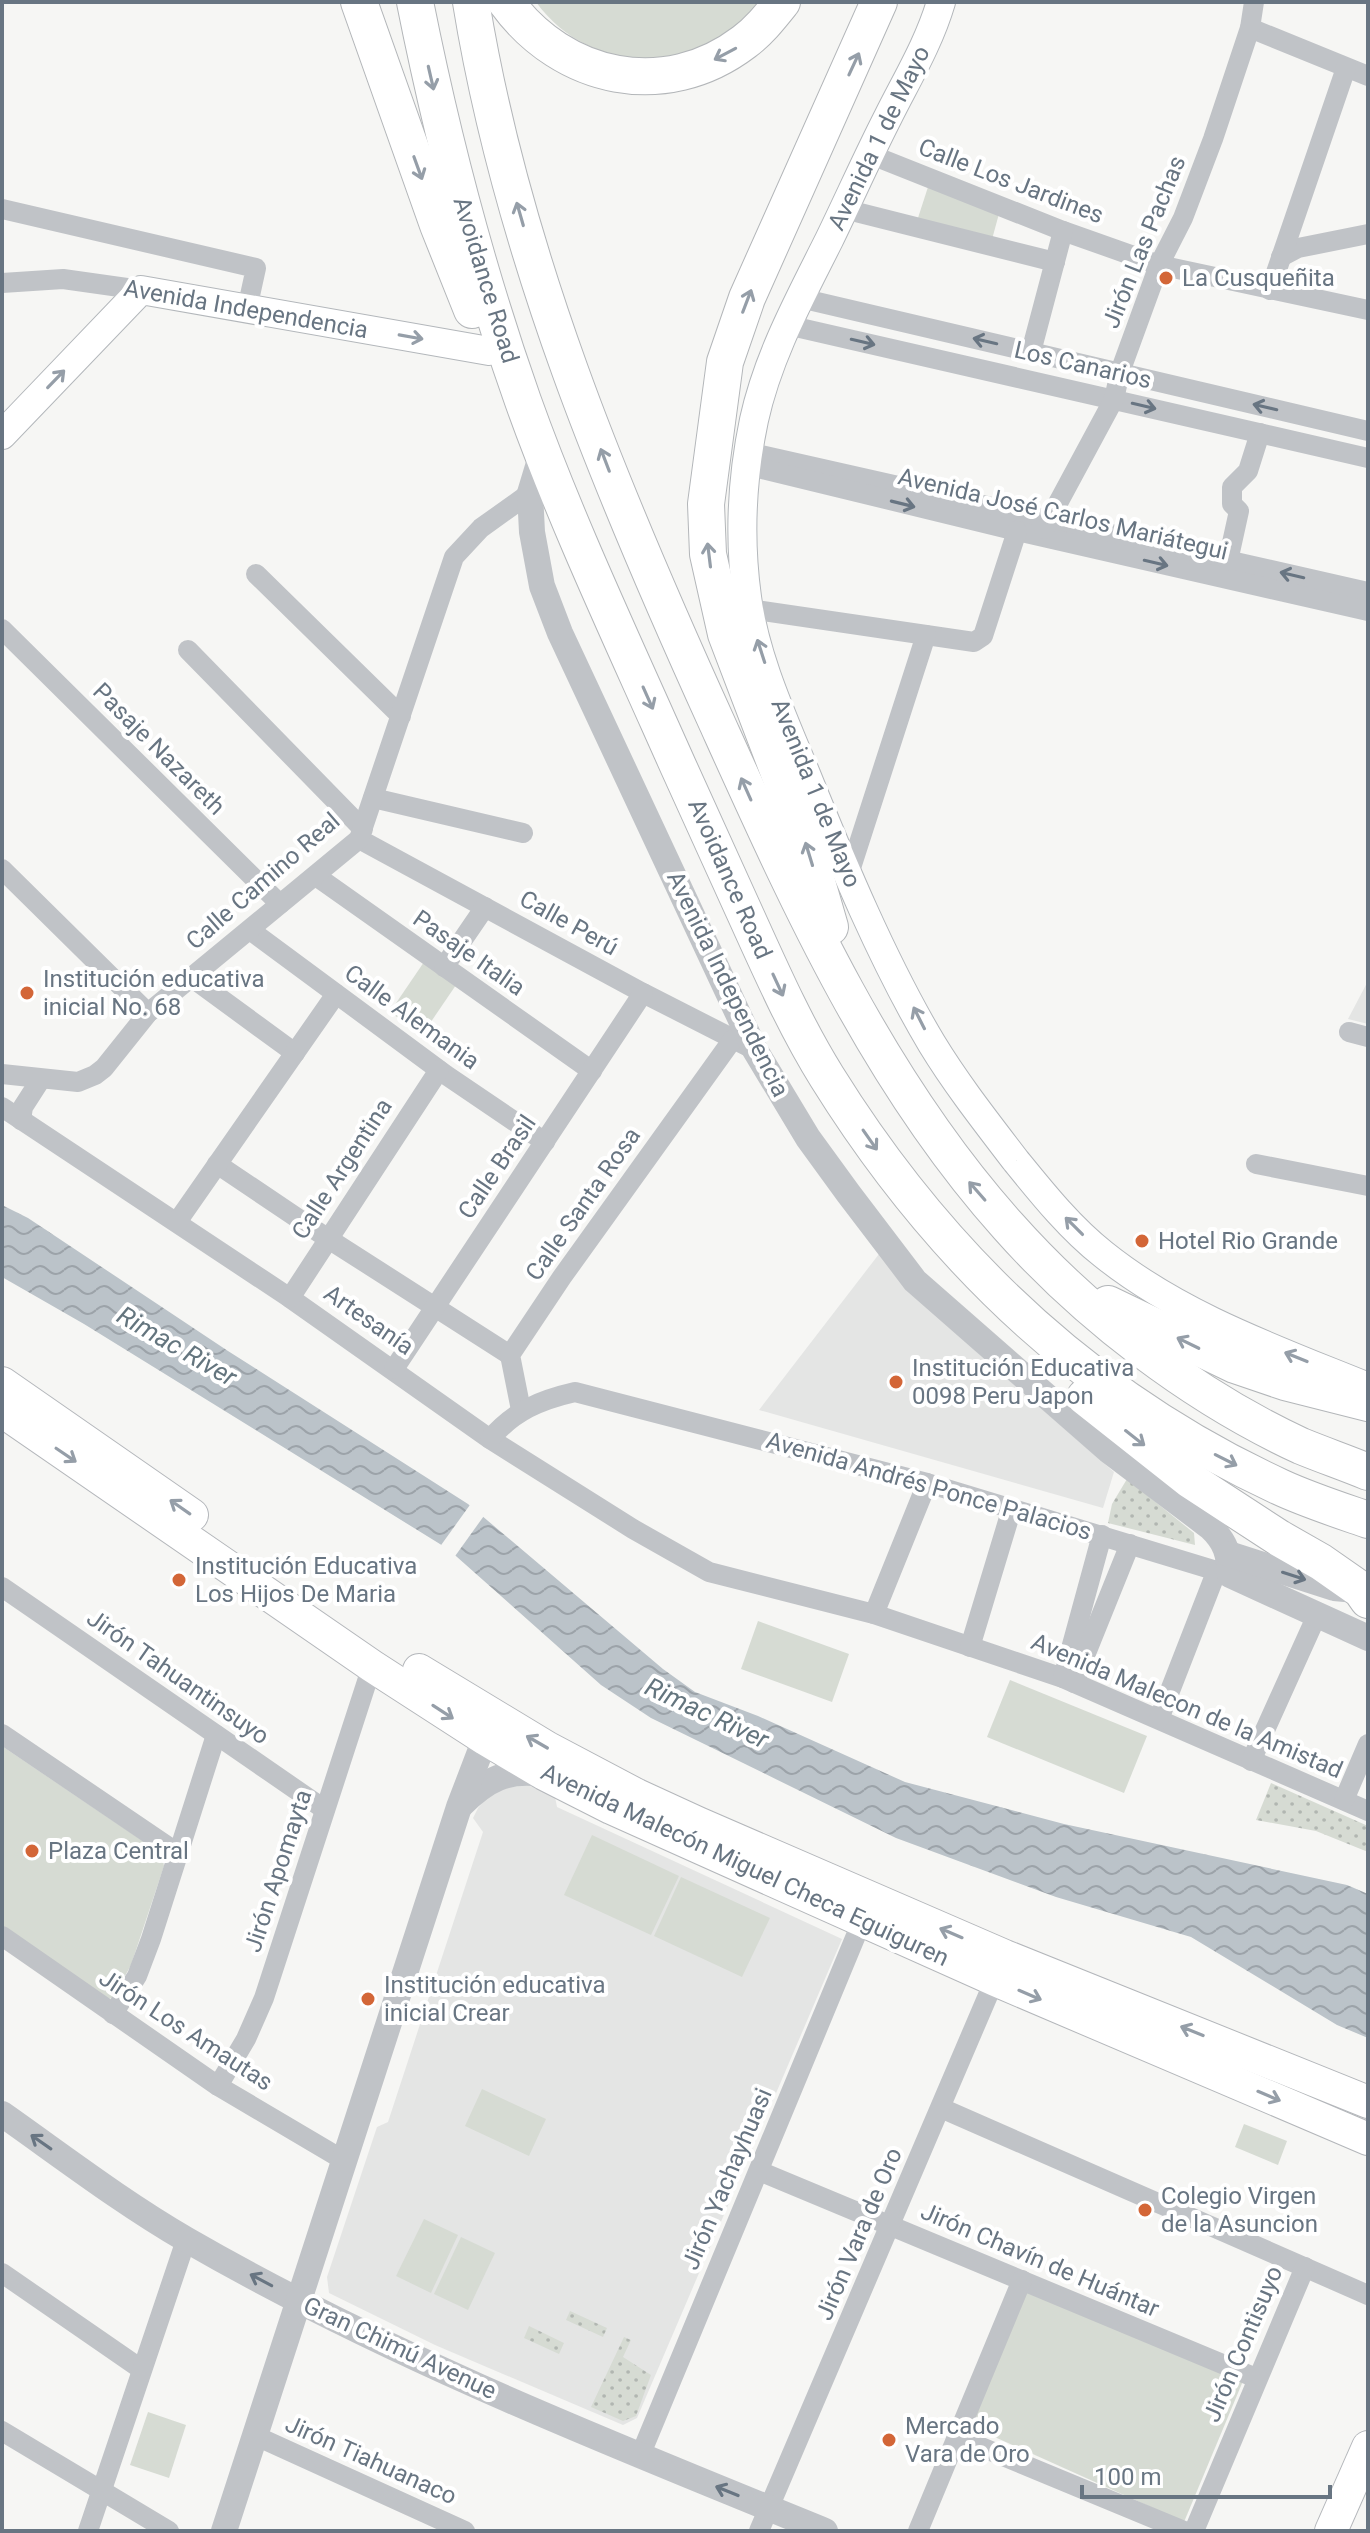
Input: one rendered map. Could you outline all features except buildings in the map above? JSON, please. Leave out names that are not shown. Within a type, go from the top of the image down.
[{"type":"highway","points":[[359,2],[438,225],[489,351],[523,401]]},
{"type":"highway","name":"Avoidance Road","points":[[415,2],[449,157],[523,401],[615,626],[792,1014],[826,1076],[921,1209],[1025,1320],[1129,1402],[1200,1447],[1283,1489],[1368,1520]]},
{"type":"highway","points":[[471,2],[481,67],[506,166],[559,342],[662,602],[779,860],[854,1010],[926,1124],[967,1180],[1011,1231],[1069,1288],[1148,1353],[1222,1404],[1301,1446],[1368,1472]]},
{"type":"highway","points":[[506,2],[537,36],[559,53],[612,74],[637,77],[666,75],[719,58],[761,29],[782,2]]},
{"type":"highway","points":[[854,1010],[806,844],[726,634],[708,554],[706,504],[725,362],[747,298],[879,2]]},
{"type":"highway","points":[[1069,1288],[1140,1318],[1235,1365],[1285,1382],[1368,1403]]},
{"type":"highway","points":[[1025,1320],[1078,1390],[1120,1426],[1228,1506],[1321,1562],[1366,1594]]},
{"type":"main road","name":"Avenida 1 de Mayo","points":[[941,2],[933,29],[787,325],[764,383],[747,458],[743,547],[749,609],[759,647],[786,725],[888,961],[931,1043],[976,1110],[1032,1181],[1102,1253],[1174,1301],[1251,1339],[1368,1387]]},
{"type":"main road","name":"Avenida Independencia","points":[[141,290],[489,351]]},
{"type":"main road","points":[[2,435],[141,290]]},
{"type":"main road","name":"Avenida Malecón Miguel Checa Eguiguren","points":[[3,1394],[372,1666],[490,1729],[1368,2139]]},
{"type":"main road","name":"Avenida Malecón Miguel Checa Eguiguren","points":[[3,1394],[380,1645],[544,1774],[611,1808],[862,1921],[1368,2102]]},
{"type":"main road","points":[[1331,2531],[1368,2447]]},
{"type":"street","name":"Jirón Las Pachas","points":[[1044,528],[1114,399],[1120,372],[1159,265],[1183,218],[1208,153],[1250,28],[1254,2]]},
{"type":"street","points":[[1250,28],[1368,76]]},
{"type":"street","points":[[1270,290],[1346,68]]},
{"type":"street","name":"Calle Los Jardines","points":[[869,154],[1063,231],[1159,265],[1368,310]]},
{"type":"street","points":[[2,209],[256,268],[247,309]]},
{"type":"street","points":[[844,209],[1055,262]]},
{"type":"street","points":[[1031,352],[1063,231]]},
{"type":"street","points":[[1281,257],[1298,248],[1368,234]]},
{"type":"street","name":"Avenida Independencia","points":[[2,283],[63,279],[141,290]]},
{"type":"street","points":[[800,298],[1368,431]]},
{"type":"street","name":"Los Canarios","points":[[787,325],[1368,458]]},
{"type":"street","points":[[1290,440],[1298,415]]},
{"type":"street","points":[[1228,561],[1239,511],[1232,504],[1232,487],[1248,471],[1260,433]]},
{"type":"street","name":"Avenida Independencia","points":[[543,450],[530,493],[537,565],[560,633],[744,1044],[808,1138],[915,1281],[1108,1450],[1222,1538],[1225,1566]]},
{"type":"street","name":"Avenida José Carlos Mariátegui","points":[[747,458],[1044,528],[1368,611]]},
{"type":"street","name":"Avenida José Carlos Mariátegui","points":[[747,458],[1017,531],[1044,528],[1228,561],[1368,592]]},
{"type":"street","name":"Calle Camino Real","points":[[2,1074],[78,1082],[95,1075],[148,1013],[316,876],[361,834],[454,557],[481,528],[530,493]]},
{"type":"street","points":[[749,609],[974,642],[983,636],[1017,531]]},
{"type":"street","points":[[256,574],[401,716]]},
{"type":"street","name":"Pasaje Nazareth","points":[[2,629],[280,904]]},
{"type":"street","points":[[849,874],[926,635]]},
{"type":"street","name":"Calle Camino Real","points":[[188,650],[361,834]]},
{"type":"street","points":[[373,798],[523,833]]},
{"type":"street","name":"Calle Perú","points":[[361,834],[485,907],[744,1044]]},
{"type":"street","points":[[2,869],[148,1013]]},
{"type":"street","name":"Pasaje Italia","points":[[316,876],[592,1071]]},
{"type":"street","points":[[444,967],[485,907]]},
{"type":"street","name":"Calle Alemania","points":[[250,930],[439,1070],[545,1142]]},
{"type":"street","points":[[191,977],[295,1053]]},
{"type":"street","name":"Calle Brasil","points":[[394,1369],[643,993]]},
{"type":"street","points":[[177,1222],[336,994]]},
{"type":"street","name":"Calle Santa Rosa","points":[[510,1355],[562,1277],[744,1044]]},
{"type":"street","name":"Calle Argentina","points":[[290,1298],[439,1070]]},
{"type":"street","points":[[21,1120],[23,1107],[41,1079]]},
{"type":"street","name":"Artesanía","points":[[2,1107],[290,1298],[490,1439],[633,1529],[709,1572]]},
{"type":"street","points":[[217,1164],[510,1355],[521,1410]]},
{"type":"street","points":[[1256,1164],[1368,1186]]},
{"type":"street","name":"Avenida Andrés Ponce Palacios","points":[[490,1439],[521,1410],[545,1399],[575,1392],[927,1483],[1130,1544],[1225,1566],[1368,1638]]},
{"type":"street","points":[[874,1614],[927,1483]]},
{"type":"street","points":[[970,1647],[1012,1508]]},
{"type":"street","points":[[1068,1681],[1102,1535]]},
{"type":"street","points":[[1068,1681],[1130,1544]]},
{"type":"street","points":[[1159,1719],[1225,1566],[1366,1594]]},
{"type":"street","name":"Avenida Malecon de la Amistad","points":[[709,1572],[874,1614],[1068,1681],[1368,1811]]},
{"type":"street","name":"Jirón Tahuantinsuyo","points":[[2,1587],[324,1809]]},
{"type":"street","points":[[1251,1761],[1317,1615]]},
{"type":"street","name":"Jirón Apomayta","points":[[218,2086],[246,2039],[264,1998],[372,1666]]},
{"type":"street","points":[[224,2531],[459,1807],[490,1729]]},
{"type":"street","points":[[2,1734],[179,1854]]},
{"type":"street","points":[[113,2014],[137,1976],[216,1735]]},
{"type":"street","points":[[1344,1800],[1368,1744]]},
{"type":"street","points":[[459,1807],[487,1783],[502,1776],[520,1771],[544,1774]]},
{"type":"street","name":"Jirón Yachayhuasi","points":[[640,2456],[862,1921]]},
{"type":"street","name":"Jirón Los Amautas","points":[[2,1936],[218,2086],[345,2161]]},
{"type":"street","name":"Jirón Vara de Oro","points":[[764,2520],[1000,1968]]},
{"type":"street","points":[[941,2108],[1368,2295]]},
{"type":"street","name":"Gran Chimú Avenue","points":[[2,2114],[186,2240],[300,2301],[435,2367],[640,2456],[764,2520],[825,2531]]},
{"type":"street","name":"Jirón Chavín de Huántar","points":[[759,2171],[1256,2378]]},
{"type":"street","points":[[88,2531],[186,2240]]},
{"type":"street","name":"Jirón Contisuyo","points":[[1194,2531],[1305,2267]]},
{"type":"street","points":[[2,2273],[141,2369]]},
{"type":"street","points":[[918,2531],[1022,2280]]},
{"type":"street","points":[[2,2431],[169,2531]]},
{"type":"street","name":"Jirón Tiahuanaco","points":[[256,2436],[465,2531]]},
{"type":"street","points":[[957,2437],[1184,2531]]},
{"type":"shaded area","points":[[536,2],[761,2],[726,37],[701,49],[650,59],[624,57],[576,39],[554,23]]},
{"type":"shaded area","points":[[928,187],[1000,210],[991,243],[917,221]]},
{"type":"shaded area","points":[[424,962],[456,985],[422,1035],[390,1012]]},
{"type":"shaded area","points":[[1368,981],[1368,1024],[1348,1019]]},
{"type":"shaded area","name":"Institución Educativa 0098 Peru Japon","points":[[879,1254],[980,1355],[1114,1472],[1103,1508],[759,1410]]},
{"type":"shaded area","points":[[1127,1479],[1194,1533],[1195,1545],[1108,1523],[1112,1504]]},
{"type":"shaded area","points":[[758,1621],[849,1654],[832,1702],[741,1669]]},
{"type":"shaded area","points":[[1010,1680],[1147,1736],[1124,1793],[987,1737]]},
{"type":"shaded area","points":[[2,1746],[162,1854],[164,1866],[131,1965],[113,1998],[108,1999],[2,1926]]},
{"type":"shaded area","points":[[507,1782],[553,1787],[557,1807],[842,1939],[637,2418],[623,2425],[435,2345],[329,2293],[327,2277],[377,2127],[388,2122],[483,1832],[473,1818],[495,1788]]},
{"type":"shaded area","points":[[1271,1783],[1368,1826],[1368,1852],[1316,1831],[1256,1820]]},
{"type":"shaded area","points":[[592,1835],[679,1876],[651,1935],[564,1895]]},
{"type":"shaded area","points":[[681,1877],[770,1918],[742,1977],[654,1936]]},
{"type":"shaded area","points":[[482,2089],[546,2119],[529,2156],[465,2126]]},
{"type":"shaded area","points":[[1244,2124],[1287,2141],[1278,2165],[1235,2147]]},
{"type":"shaded area","points":[[424,2219],[458,2235],[431,2293],[396,2276]]},
{"type":"shaded area","points":[[461,2237],[495,2253],[468,2310],[434,2294]]},
{"type":"shaded area","points":[[1024,2290],[1243,2381],[1184,2522],[979,2430],[974,2425],[973,2419]]},
{"type":"shaded area","points":[[570,2311],[607,2328],[603,2337],[566,2320]]},
{"type":"shaded area","points":[[529,2326],[564,2343],[559,2354],[524,2338]]},
{"type":"shaded area","points":[[624,2337],[631,2340],[623,2357],[651,2375],[636,2416],[623,2421],[591,2407]]},
{"type":"shaded area","points":[[148,2412],[186,2425],[169,2478],[130,2465]]},
{"type":"water","name":"Rimac River","points":[[2,1205],[28,1218],[228,1351],[468,1504],[663,1669],[695,1692],[758,1716],[905,1782],[1064,1824],[1347,1885],[1368,1894],[1368,2038],[1337,2025],[1191,1937],[1056,1897],[896,1838],[651,1718],[601,1685],[448,1549],[84,1324],[2,1277]]},
{"type":"pier","points":[[472,1502],[486,1513],[453,1559],[439,1548]]},
{"type":"place","name":"La Cusqueñita","points":[[1166,278]]},
{"type":"place","name":"Institución educativa inicial No. 68","points":[[27,993]]},
{"type":"place","name":"Hotel Rio Grande","points":[[1142,1241]]},
{"type":"place","name":"Institución Educativa 0098 Peru Japon","points":[[896,1382]]},
{"type":"place","name":"Institución Educativa Los Hijos De Maria","points":[[179,1580]]},
{"type":"place","name":"Plaza Central","points":[[32,1851]]},
{"type":"place","name":"Institución educativa inicial Crear","points":[[368,1999]]},
{"type":"place","name":"Colegio Virgen de la Asuncion","points":[[1145,2210]]},
{"type":"place","name":"Mercado Vara de Oro","points":[[889,2440]]}]
